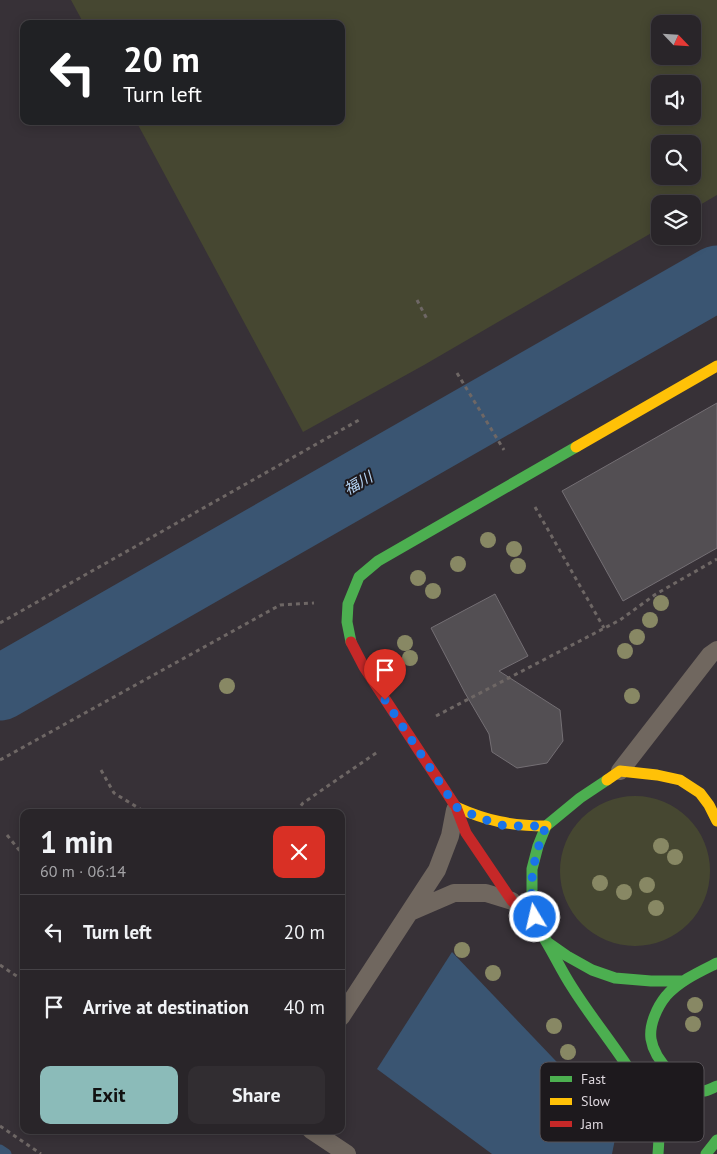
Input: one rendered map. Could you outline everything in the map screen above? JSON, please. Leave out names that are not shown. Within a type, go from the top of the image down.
[{"type":"main road","points":[[683,981],[615,978],[592,970],[547,942],[531,919],[512,901],[466,833],[456,807],[364,667],[350,639],[347,622],[348,604],[359,577],[378,561],[717,366]]},
{"type":"main road","points":[[623,1062],[571,986],[535,917],[531,888],[532,869],[546,826],[580,798],[620,771],[669,776],[689,785],[707,802],[717,821]]},
{"type":"main road","points":[[456,807],[480,818],[505,826],[546,826]]},
{"type":"main road","points":[[662,1062],[655,1054],[650,1038],[653,1022],[661,1002],[683,981],[717,964]]},
{"type":"main road","points":[[704,1090],[717,1086]]},
{"type":"main road","points":[[706,1154],[717,1140]]},
{"type":"lane","points":[[620,771],[710,655],[717,650]]},
{"type":"lane","points":[[345,1011],[437,870],[450,836],[456,807]]},
{"type":"lane","points":[[410,912],[454,894],[486,893],[512,901]]},
{"type":"lane","points":[[317,1134],[347,1154]]},
{"type":"path","points":[[417,300],[428,321]]},
{"type":"path","points":[[457,373],[506,453]]},
{"type":"path","points":[[0,623],[359,420]]},
{"type":"path","points":[[534,503],[604,628]]},
{"type":"path","points":[[434,717],[620,620],[656,594],[717,559]]},
{"type":"path","points":[[0,760],[280,606],[302,602],[348,604]]},
{"type":"path","points":[[299,809],[304,803],[386,746]]},
{"type":"path","points":[[101,770],[114,793],[140,809]]},
{"type":"path","points":[[7,835],[20,851]]},
{"type":"path","points":[[0,965],[20,978]]},
{"type":"path","points":[[0,1126],[41,1154]]},
{"type":"green space","points":[[71,0],[717,0],[717,195],[701,204],[701,195],[651,195],[651,233],[424,365],[303,432],[138,125],[345,125],[345,20],[82,20]]},
{"type":"green space","points":[[635,796],[664,802],[688,818],[704,842],[710,871],[704,900],[688,924],[664,940],[635,946],[606,940],[582,924],[566,900],[560,871],[566,842],[582,818],[606,802]]},
{"type":"water","points":[[452,952],[557,1062],[540,1062],[540,1142],[614,1142],[612,1154],[492,1154],[377,1069]]},
{"type":"building","points":[[717,403],[717,548],[623,601],[562,491]]},
{"type":"building","points":[[495,594],[528,656],[499,671],[560,710],[563,741],[547,763],[517,768],[492,752],[489,734],[431,628]]},
{"type":"waterway","name":"福川","points":[[0,688],[717,278]]},
{"type":"waterway","points":[[0,1150],[6,1154]]},
{"type":"traffic: fast","points":[[351,642],[347,622],[348,604],[359,577],[378,561],[576,447]]},
{"type":"traffic: fast","points":[[607,780],[580,798],[546,826],[532,869],[532,903],[535,917],[547,942],[592,970],[615,978],[683,981]]},
{"type":"traffic: fast","points":[[522,910],[537,928],[582,1003],[624,1062]]},
{"type":"traffic: fast","points":[[662,1062],[653,1047],[651,1039],[654,1016],[660,1005],[666,996],[683,981],[717,963]]},
{"type":"traffic: fast","points":[[704,1091],[717,1086]]},
{"type":"traffic: fast","points":[[706,1154],[717,1140]]},
{"type":"traffic: fast","points":[[658,1154],[659,1142]]},
{"type":"traffic: slow","points":[[576,447],[717,366]]},
{"type":"traffic: slow","points":[[607,780],[620,771],[657,775],[680,780],[700,793],[717,821]]},
{"type":"traffic: slow","points":[[456,807],[500,822],[546,826]]},
{"type":"traffic: jam","points":[[351,642],[364,667],[456,807],[466,833],[512,901],[522,910]]},
{"type":"route","points":[[385,700],[456,807],[480,818],[505,826],[546,826],[532,869],[531,888],[535,917]]}]
